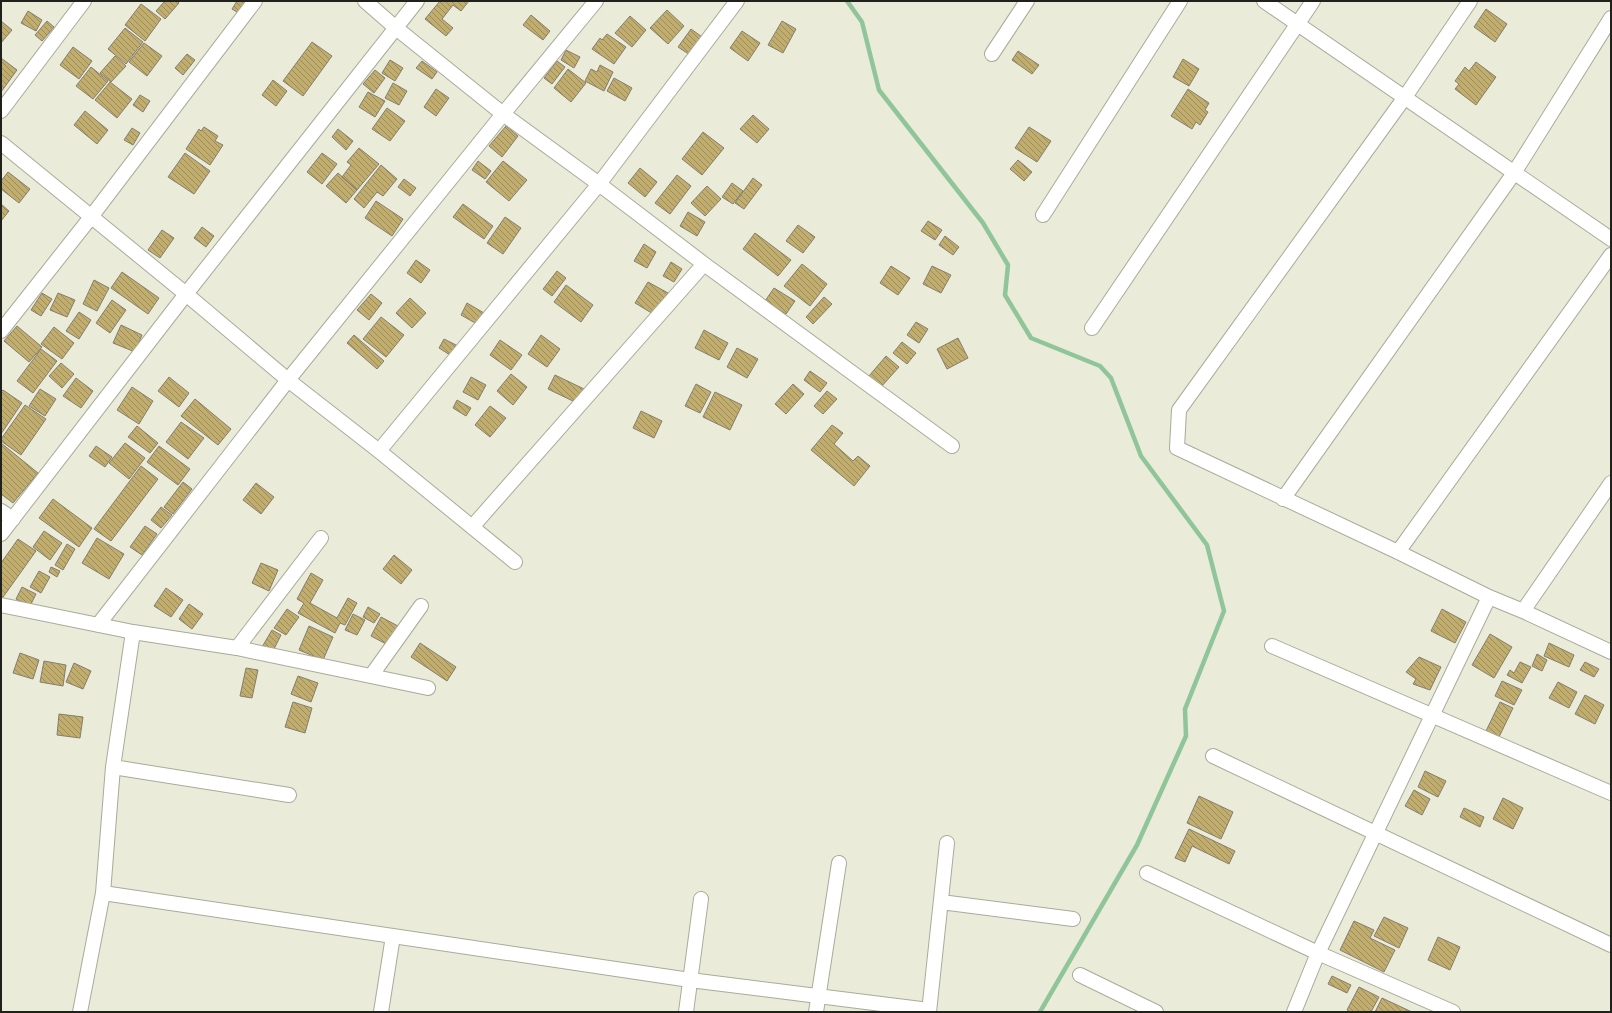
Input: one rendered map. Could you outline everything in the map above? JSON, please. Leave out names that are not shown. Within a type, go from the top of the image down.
[{"type":"street","points":[[1,111],[84,1]]},
{"type":"street","points":[[1,331],[91,217],[255,1]]},
{"type":"street","points":[[365,1],[502,114],[599,184],[704,264],[952,446]]},
{"type":"street","points":[[1,534],[7,515],[186,294],[417,1]]},
{"type":"street","points":[[98,625],[288,380],[502,114],[596,1]]},
{"type":"street","points":[[378,451],[599,184],[737,1]]},
{"type":"street","points":[[992,54],[1027,1]]},
{"type":"street","points":[[1043,215],[1180,1]]},
{"type":"street","points":[[1264,1],[1611,239]]},
{"type":"street","points":[[1092,328],[1313,1]]},
{"type":"street","points":[[1470,1],[1405,98],[1179,410],[1177,448],[1398,552],[1489,597],[1523,611],[1611,652]]},
{"type":"street","points":[[1283,499],[1514,173],[1611,18]]},
{"type":"street","points":[[1,143],[186,294],[288,380],[515,562]]},
{"type":"street","points":[[1398,552],[1611,255]]},
{"type":"street","points":[[472,527],[704,264]]},
{"type":"street","points":[[1523,611],[1611,483]]},
{"type":"street","points":[[237,648],[321,538]]},
{"type":"street","points":[[1294,1012],[1318,953],[1489,597]]},
{"type":"street","points":[[1,606],[133,632],[237,648],[428,688]]},
{"type":"street","points":[[371,676],[421,606]]},
{"type":"street","points":[[80,1012],[103,893],[113,767],[133,632]]},
{"type":"street","points":[[1272,646],[1611,793]]},
{"type":"street","points":[[1213,756],[1611,945]]},
{"type":"street","points":[[113,767],[289,795]]},
{"type":"street","points":[[103,893],[690,980],[929,1011],[947,843]]},
{"type":"street","points":[[816,1012],[839,863]]},
{"type":"street","points":[[1147,873],[1318,953],[1453,1012]]},
{"type":"street","points":[[686,1012],[701,899]]},
{"type":"street","points":[[940,902],[1073,919]]},
{"type":"street","points":[[381,1012],[393,936]]},
{"type":"street","points":[[1080,975],[1156,1012]]},
{"type":"building","points":[[165,1],[177,1],[179,3],[165,19],[156,11]]},
{"type":"building","points":[[237,1],[248,1],[240,14],[232,9]]},
{"type":"building","points":[[440,1],[469,1],[461,11],[453,5],[442,19],[453,28],[446,36],[425,19]]},
{"type":"building","points":[[141,4],[161,19],[145,41],[125,25]]},
{"type":"building","points":[[1486,9],[1507,24],[1495,42],[1474,27]]},
{"type":"building","points":[[667,10],[684,26],[668,44],[650,28]]},
{"type":"building","points":[[28,11],[42,20],[36,31],[21,23]]},
{"type":"building","points":[[531,15],[550,31],[543,40],[523,25]]},
{"type":"building","points":[[630,16],[646,30],[632,47],[615,33]]},
{"type":"building","points":[[1,21],[12,30],[1,43]]},
{"type":"building","points":[[47,21],[54,27],[42,41],[35,35]]},
{"type":"building","points":[[782,21],[796,29],[783,53],[768,45]]},
{"type":"building","points":[[125,28],[143,42],[126,64],[108,49]]},
{"type":"building","points":[[691,29],[705,39],[693,57],[678,47]]},
{"type":"building","points":[[742,31],[760,43],[748,61],[730,48]]},
{"type":"building","points":[[607,34],[626,47],[614,64],[592,49],[600,38],[602,40]]},
{"type":"building","points":[[312,42],[332,56],[303,96],[283,81]]},
{"type":"building","points":[[144,43],[162,56],[147,76],[129,62]]},
{"type":"building","points":[[73,47],[92,61],[79,79],[60,65]]},
{"type":"building","points":[[566,50],[580,57],[574,68],[561,60]]},
{"type":"building","points":[[1018,51],[1039,65],[1032,74],[1012,60]]},
{"type":"building","points":[[187,54],[195,60],[183,75],[175,68]]},
{"type":"building","points":[[115,56],[126,66],[111,82],[100,73]]},
{"type":"building","points":[[1,58],[17,70],[1,92]]},
{"type":"building","points":[[1183,59],[1199,69],[1189,86],[1173,77]]},
{"type":"building","points":[[390,60],[403,68],[395,81],[382,73]]},
{"type":"building","points":[[422,61],[437,72],[432,79],[416,68]]},
{"type":"building","points":[[557,61],[565,67],[552,84],[544,78]]},
{"type":"building","points":[[1476,62],[1496,77],[1476,105],[1455,89],[1459,84],[1455,81],[1465,67],[1469,71]]},
{"type":"building","points":[[600,65],[613,72],[604,91],[585,81],[591,69],[597,72]]},
{"type":"building","points":[[91,67],[108,81],[93,99],[76,86]]},
{"type":"building","points":[[568,69],[586,83],[571,102],[554,88]]},
{"type":"building","points":[[375,70],[385,78],[374,93],[363,84]]},
{"type":"building","points":[[614,78],[632,88],[625,101],[607,91]]},
{"type":"building","points":[[273,80],[287,91],[276,106],[262,95]]},
{"type":"building","points":[[110,82],[132,99],[117,118],[95,100]]},
{"type":"building","points":[[393,83],[407,91],[399,105],[385,98]]},
{"type":"building","points":[[436,89],[449,98],[436,116],[424,107]]},
{"type":"building","points":[[1188,89],[1209,103],[1205,110],[1208,112],[1200,125],[1196,122],[1192,129],[1171,116]]},
{"type":"building","points":[[368,92],[385,101],[375,117],[359,107]]},
{"type":"building","points":[[140,95],[150,101],[143,112],[133,105]]},
{"type":"building","points":[[387,108],[405,121],[390,141],[372,129]]},
{"type":"building","points":[[85,111],[108,130],[97,144],[74,125]]},
{"type":"building","points":[[753,115],[769,129],[757,143],[740,129]]},
{"type":"building","points":[[506,126],[518,136],[502,157],[489,146]]},
{"type":"building","points":[[204,127],[218,136],[215,141],[223,145],[210,165],[186,149],[199,129],[201,131]]},
{"type":"building","points":[[1029,127],[1051,141],[1037,162],[1015,148]]},
{"type":"building","points":[[132,128],[140,133],[133,145],[124,140]]},
{"type":"building","points":[[338,129],[353,141],[346,150],[332,137]]},
{"type":"building","points":[[703,132],[724,148],[702,175],[682,159]]},
{"type":"building","points":[[359,148],[379,164],[357,190],[342,177],[351,165],[347,162]]},
{"type":"building","points":[[185,153],[210,171],[194,194],[168,177]]},
{"type":"building","points":[[322,153],[337,164],[322,184],[307,172]]},
{"type":"building","points":[[1018,160],[1032,172],[1024,181],[1010,169]]},
{"type":"building","points":[[478,161],[491,171],[485,179],[472,170]]},
{"type":"building","points":[[503,161],[527,180],[509,201],[486,182]]},
{"type":"building","points":[[381,165],[397,179],[383,196],[377,192],[364,208],[354,199]]},
{"type":"building","points":[[640,168],[657,182],[645,197],[628,183]]},
{"type":"building","points":[[8,172],[30,189],[19,203],[1,189],[1,181]]},
{"type":"building","points":[[338,173],[357,190],[346,203],[326,186]]},
{"type":"building","points":[[677,175],[691,186],[670,214],[655,203]]},
{"type":"building","points":[[753,178],[762,185],[744,209],[735,203]]},
{"type":"building","points":[[404,179],[416,188],[410,196],[398,187]]},
{"type":"building","points":[[732,183],[743,191],[733,204],[722,197]]},
{"type":"building","points":[[707,186],[721,199],[705,216],[691,203]]},
{"type":"building","points":[[376,201],[403,219],[392,236],[365,218]]},
{"type":"building","points":[[1,204],[9,211],[1,221]]},
{"type":"building","points":[[463,204],[493,226],[484,239],[453,217]]},
{"type":"building","points":[[688,212],[705,222],[697,236],[680,226]]},
{"type":"building","points":[[505,217],[521,228],[503,254],[487,243]]},
{"type":"building","points":[[928,221],[942,230],[935,240],[921,231]]},
{"type":"building","points":[[798,225],[815,237],[803,253],[786,241]]},
{"type":"building","points":[[202,227],[214,236],[206,247],[194,238]]},
{"type":"building","points":[[162,230],[174,238],[160,258],[148,250]]},
{"type":"building","points":[[755,233],[791,260],[778,276],[743,249]]},
{"type":"building","points":[[945,236],[959,247],[953,255],[939,245]]},
{"type":"building","points":[[644,244],[656,252],[647,268],[634,261]]},
{"type":"building","points":[[416,260],[430,270],[421,283],[407,273]]},
{"type":"building","points":[[671,262],[682,269],[674,282],[663,276]]},
{"type":"building","points":[[802,264],[827,284],[810,306],[784,286]]},
{"type":"building","points":[[891,266],[910,278],[898,295],[880,283]]},
{"type":"building","points":[[932,266],[951,275],[941,293],[923,284]]},
{"type":"building","points":[[557,271],[566,278],[552,296],[543,289]]},
{"type":"building","points":[[122,272],[159,298],[148,314],[111,288]]},
{"type":"building","points":[[94,280],[109,288],[97,311],[83,304]]},
{"type":"building","points":[[648,282],[668,293],[655,315],[635,303]]},
{"type":"building","points":[[566,285],[593,305],[581,322],[554,302]]},
{"type":"building","points":[[774,288],[795,301],[786,314],[765,301]]},
{"type":"building","points":[[42,293],[52,299],[41,316],[31,310]]},
{"type":"building","points":[[58,293],[75,300],[67,317],[50,310]]},
{"type":"building","points":[[371,294],[382,303],[369,320],[357,310]]},
{"type":"building","points":[[824,297],[832,304],[813,324],[806,317]]},
{"type":"building","points":[[410,298],[426,313],[412,328],[396,313]]},
{"type":"building","points":[[112,300],[126,310],[110,333],[96,323]]},
{"type":"building","points":[[467,303],[484,313],[477,324],[461,315]]},
{"type":"building","points":[[79,312],[91,320],[79,339],[66,331]]},
{"type":"building","points":[[381,317],[404,335],[386,357],[363,339]]},
{"type":"building","points":[[916,322],[928,329],[919,343],[907,335]]},
{"type":"building","points":[[121,325],[142,335],[135,352],[113,343]]},
{"type":"building","points":[[17,326],[42,347],[29,362],[4,341]]},
{"type":"building","points":[[54,327],[74,343],[62,359],[41,344]]},
{"type":"building","points":[[704,330],[728,343],[719,360],[695,348]]},
{"type":"building","points":[[354,335],[384,361],[377,369],[347,343]]},
{"type":"building","points":[[541,335],[560,349],[547,367],[528,354]]},
{"type":"building","points":[[958,338],[968,358],[947,369],[937,349]]},
{"type":"building","points":[[444,339],[456,345],[450,355],[439,348]]},
{"type":"building","points":[[500,340],[522,355],[511,370],[490,355]]},
{"type":"building","points":[[902,342],[916,353],[907,364],[893,353]]},
{"type":"building","points":[[737,348],[758,359],[747,378],[727,367]]},
{"type":"building","points":[[41,349],[57,361],[33,393],[17,381]]},
{"type":"building","points":[[886,356],[899,367],[881,387],[869,376]]},
{"type":"building","points":[[61,363],[74,374],[62,388],[49,376]]},
{"type":"building","points":[[810,371],[827,383],[820,392],[804,380]]},
{"type":"building","points":[[511,374],[527,387],[513,405],[497,391]]},
{"type":"building","points":[[555,375],[584,389],[577,403],[548,389]]},
{"type":"building","points":[[169,377],[189,393],[179,407],[158,391]]},
{"type":"building","points":[[471,377],[486,385],[478,400],[463,392]]},
{"type":"building","points":[[76,378],[93,391],[81,408],[63,396]]},
{"type":"building","points":[[696,384],[711,392],[700,413],[685,406]]},
{"type":"building","points":[[793,384],[804,394],[786,414],[775,404]]},
{"type":"building","points":[[132,387],[153,401],[139,424],[117,410]]},
{"type":"building","points":[[40,389],[56,399],[45,416],[29,406]]},
{"type":"building","points":[[3,390],[22,403],[1,434],[1,392]]},
{"type":"building","points":[[827,391],[837,399],[823,414],[814,406]]},
{"type":"building","points":[[715,392],[742,405],[730,430],[703,417]]},
{"type":"building","points":[[195,399],[231,429],[218,445],[181,416]]},
{"type":"building","points":[[457,400],[471,408],[466,416],[453,408]]},
{"type":"building","points":[[25,405],[46,419],[21,455],[1,441],[1,439]]},
{"type":"building","points":[[490,406],[506,418],[490,437],[475,425]]},
{"type":"building","points":[[641,411],[662,421],[654,438],[633,428]]},
{"type":"building","points":[[181,422],[204,438],[188,459],[166,442]]},
{"type":"building","points":[[832,425],[843,433],[834,444],[853,461],[858,456],[870,466],[854,486],[811,450]]},
{"type":"building","points":[[137,426],[158,443],[150,453],[128,437]]},
{"type":"building","points":[[1,443],[38,473],[13,503],[1,494]]},
{"type":"building","points":[[125,443],[145,458],[129,479],[109,463]]},
{"type":"building","points":[[96,446],[112,457],[105,467],[89,456]]},
{"type":"building","points":[[159,446],[190,469],[178,485],[147,462]]},
{"type":"building","points":[[141,466],[158,479],[111,541],[94,529]]},
{"type":"building","points":[[183,482],[192,489],[173,514],[164,507]]},
{"type":"building","points":[[256,483],[274,497],[261,514],[243,500]]},
{"type":"building","points":[[53,499],[92,528],[79,547],[39,518]]},
{"type":"building","points":[[161,507],[172,515],[161,528],[151,520]]},
{"type":"building","points":[[145,526],[157,534],[142,555],[130,547]]},
{"type":"building","points":[[44,531],[62,543],[50,560],[33,547]]},
{"type":"building","points":[[97,538],[124,554],[109,579],[82,563]]},
{"type":"building","points":[[18,539],[36,551],[1,600],[1,563]]},
{"type":"building","points":[[67,544],[75,549],[63,570],[55,565]]},
{"type":"building","points":[[394,555],[412,570],[401,584],[383,569]]},
{"type":"building","points":[[261,563],[278,570],[269,591],[252,583]]},
{"type":"building","points":[[51,567],[60,571],[57,577],[49,572]]},
{"type":"building","points":[[39,571],[50,577],[41,593],[30,587]]},
{"type":"building","points":[[311,573],[323,580],[310,603],[337,618],[348,598],[357,603],[345,625],[340,623],[335,633],[298,613],[304,603],[297,599]]},
{"type":"building","points":[[22,587],[36,594],[30,606],[16,599]]},
{"type":"building","points":[[166,588],[183,600],[171,617],[154,606]]},
{"type":"building","points":[[189,604],[203,614],[192,629],[179,619]]},
{"type":"building","points":[[368,607],[380,614],[374,623],[363,617]]},
{"type":"building","points":[[287,609],[299,617],[286,635],[274,628]]},
{"type":"building","points":[[1442,609],[1466,622],[1455,643],[1431,631]]},
{"type":"building","points":[[353,614],[365,620],[357,635],[345,630]]},
{"type":"building","points":[[381,617],[398,626],[388,645],[371,636]]},
{"type":"building","points":[[309,626],[333,637],[323,660],[299,650]]},
{"type":"building","points":[[272,630],[281,635],[272,653],[262,647]]},
{"type":"building","points":[[1490,634],[1512,647],[1494,678],[1472,665]]},
{"type":"building","points":[[420,643],[456,667],[447,681],[411,657]]},
{"type":"building","points":[[1549,643],[1574,655],[1569,667],[1544,656]]},
{"type":"building","points":[[20,653],[39,660],[33,679],[13,673]]},
{"type":"building","points":[[1537,654],[1547,660],[1542,671],[1532,666]]},
{"type":"building","points":[[1419,657],[1441,667],[1430,690],[1413,684],[1416,679],[1406,672]]},
{"type":"building","points":[[44,661],[66,665],[63,686],[40,682]]},
{"type":"building","points":[[1520,662],[1531,667],[1522,683],[1507,675],[1510,670],[1514,673]]},
{"type":"building","points":[[1585,662],[1599,669],[1594,677],[1580,670]]},
{"type":"building","points":[[74,663],[91,671],[83,689],[66,682]]},
{"type":"building","points":[[246,668],[258,670],[252,698],[240,696]]},
{"type":"building","points":[[298,676],[318,683],[311,702],[291,694]]},
{"type":"building","points":[[1502,681],[1522,690],[1514,705],[1495,696]]},
{"type":"building","points":[[1558,682],[1577,692],[1569,708],[1549,698]]},
{"type":"building","points":[[1585,695],[1604,705],[1595,724],[1575,714]]},
{"type":"building","points":[[293,702],[312,708],[305,733],[285,727]]},
{"type":"building","points":[[1500,702],[1513,708],[1499,737],[1486,731]]},
{"type":"building","points":[[59,714],[83,717],[80,738],[57,735]]},
{"type":"building","points":[[1425,771],[1446,781],[1438,797],[1418,787]]},
{"type":"building","points":[[1414,790],[1430,799],[1422,815],[1405,806]]},
{"type":"building","points":[[1199,796],[1233,812],[1221,839],[1187,823]]},
{"type":"building","points":[[1503,798],[1523,808],[1513,829],[1493,819]]},
{"type":"building","points":[[1464,808],[1484,817],[1480,827],[1460,817]]},
{"type":"building","points":[[1189,829],[1235,851],[1229,864],[1192,846],[1185,862],[1175,858]]},
{"type":"building","points":[[1384,917],[1408,928],[1399,948],[1374,936]]},
{"type":"building","points":[[1354,921],[1374,930],[1370,938],[1395,950],[1384,972],[1340,950]]},
{"type":"building","points":[[1438,937],[1460,947],[1450,970],[1428,960]]},
{"type":"building","points":[[1332,976],[1351,985],[1347,993],[1328,984]]},
{"type":"building","points":[[1359,987],[1379,997],[1371,1012],[1351,1012],[1347,1010]]},
{"type":"building","points":[[1382,998],[1412,1012],[1375,1012]]},
{"type":"waterway","points":[[847,1],[862,22],[879,90],[983,223],[1008,265],[1005,295],[1031,338],[1100,366],[1111,378],[1141,456],[1207,545],[1224,611],[1185,709],[1186,736],[1137,845],[1040,1012]]}]
